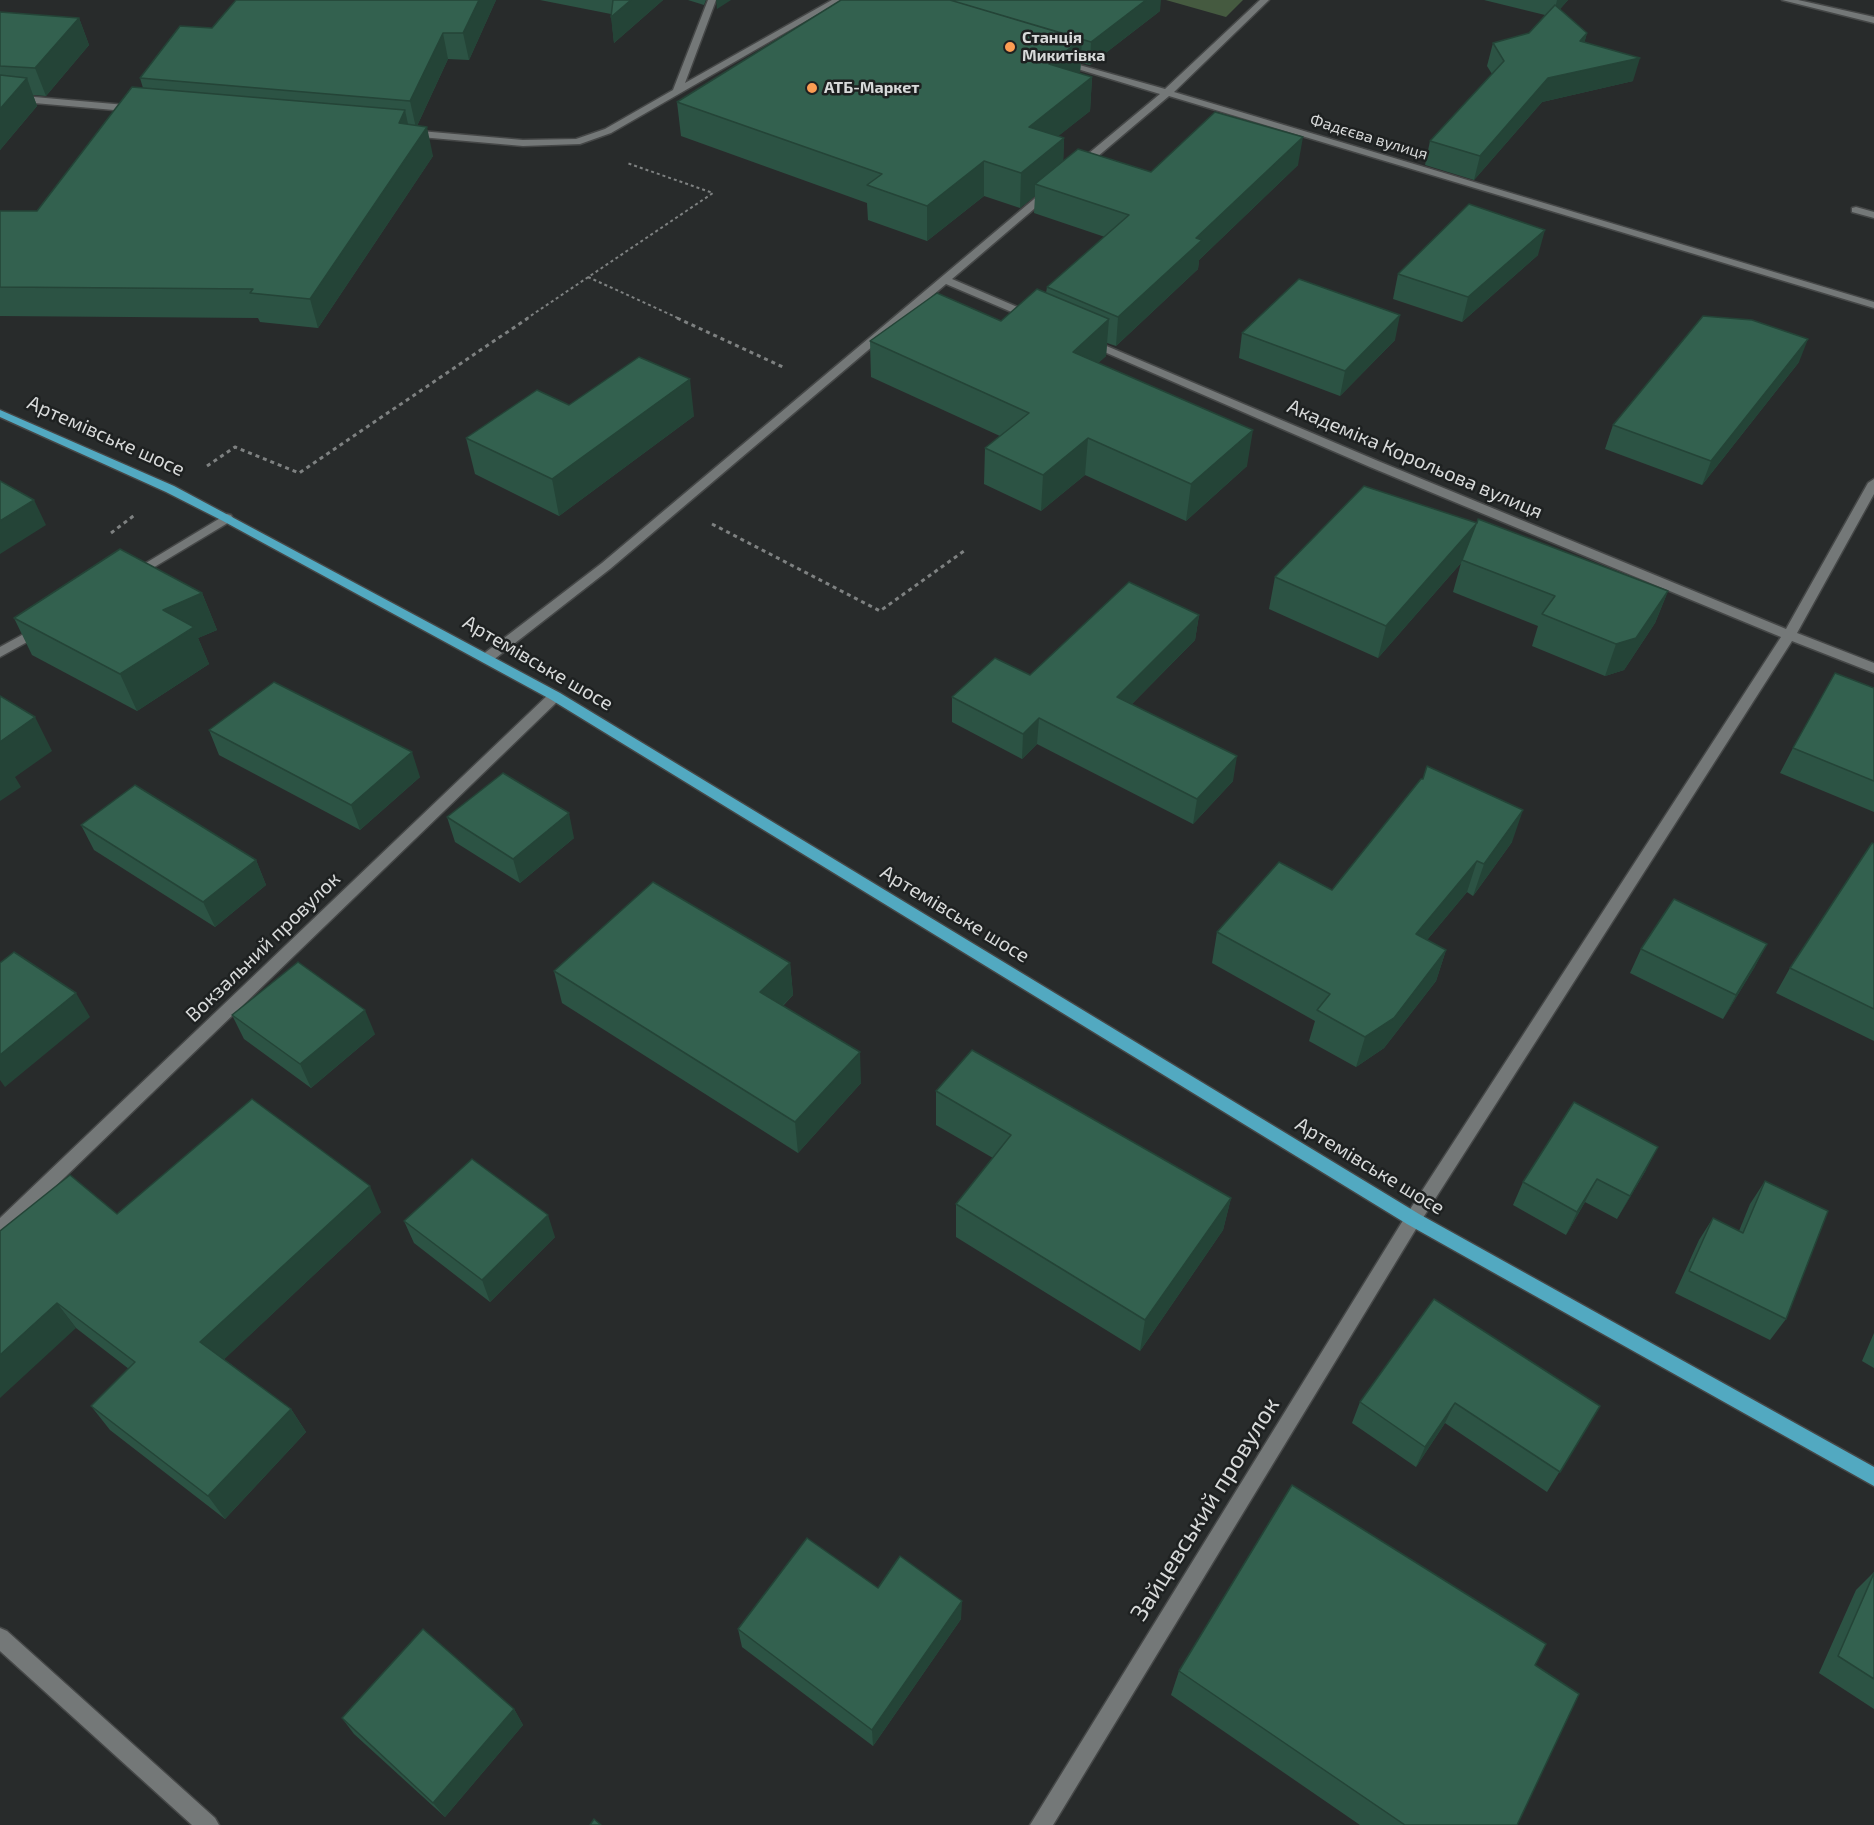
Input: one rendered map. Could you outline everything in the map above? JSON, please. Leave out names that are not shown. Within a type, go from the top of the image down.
[{"type":"main road","name":"Артемівське шосе","points":[[0,413],[170,489],[227,518],[555,696],[1413,1219],[1874,1477]]},
{"type":"street","points":[[676,93],[712,0]]},
{"type":"street","points":[[404,132],[523,143],[577,142],[608,132],[838,0]]},
{"type":"street","points":[[487,658],[606,566],[1168,92],[1265,0]]},
{"type":"street","points":[[1786,0],[1874,20]]},
{"type":"street","name":"Фадєєва вулиця","points":[[1055,60],[1874,305]]},
{"type":"street","points":[[0,97],[142,109]]},
{"type":"street","points":[[1856,210],[1874,214]]},
{"type":"street","points":[[945,280],[1044,322]]},
{"type":"street","name":"Академіка Корольова вулиця","points":[[1077,337],[1374,464],[1874,668]]},
{"type":"street","name":"Зайцевський провулок","points":[[1041,1825],[1413,1219],[1789,635],[1874,483]]},
{"type":"street","points":[[119,583],[227,518]]},
{"type":"street","points":[[0,653],[50,624]]},
{"type":"street","name":"Вокзальний провулок","points":[[0,1229],[555,696]]},
{"type":"street","points":[[0,1638],[208,1825]]},
{"type":"path","points":[[235,447],[299,473],[713,193],[617,160],[597,169],[577,142]]},
{"type":"path","points":[[588,277],[821,385]]},
{"type":"path","points":[[677,506],[880,611],[964,551]]},
{"type":"green space","points":[[1166,0],[1243,0],[1226,17]]},
{"type":"building","points":[[236,0],[479,0],[463,33],[443,33],[410,101],[140,78],[180,26],[212,28]]},
{"type":"building","points":[[613,0],[631,0],[611,17]]},
{"type":"building","points":[[841,0],[950,0],[1082,39],[1049,64],[1092,77],[1029,127],[1064,138],[1021,173],[984,161],[927,206],[867,185],[882,174],[677,102]]},
{"type":"building","points":[[950,0],[1146,0],[1091,42]]},
{"type":"building","points":[[1555,5],[1587,33],[1580,41],[1640,58],[1548,78],[1480,156],[1430,141],[1504,61],[1493,43],[1529,33]]},
{"type":"building","points":[[0,12],[79,18],[35,68],[0,66]]},
{"type":"building","points":[[0,75],[27,78],[0,109]]},
{"type":"building","points":[[132,87],[405,110],[399,123],[427,127],[310,299],[250,293],[253,289],[0,287],[0,211],[37,211]]},
{"type":"building","points":[[1215,112],[1303,137],[1196,238],[1202,240],[1118,317],[1047,287],[1129,215],[1035,184],[1078,149],[1151,172]]},
{"type":"building","points":[[1469,204],[1545,230],[1468,297],[1398,274]]},
{"type":"building","points":[[1299,279],[1400,315],[1345,371],[1242,333]]},
{"type":"building","points":[[1037,289],[1109,319],[1073,352],[1253,430],[1191,484],[1088,438],[1043,475],[985,448],[1029,413],[870,341],[937,293],[1001,321]]},
{"type":"building","points":[[1703,316],[1752,320],[1808,339],[1711,461],[1613,425]]},
{"type":"building","points":[[639,357],[690,379],[552,479],[466,438],[537,390],[569,405]]},
{"type":"building","points":[[0,481],[34,500],[0,521]]},
{"type":"building","points":[[1364,486],[1477,523],[1478,519],[1668,591],[1636,638],[1616,644],[1542,614],[1555,596],[1462,560],[1476,524],[1386,626],[1275,577]]},
{"type":"building","points":[[120,549],[202,593],[163,610],[194,627],[120,674],[14,618]]},
{"type":"building","points":[[1129,582],[1199,615],[1117,697],[1237,756],[1197,799],[1039,718],[1023,734],[952,697],[995,658],[1030,675]]},
{"type":"building","points":[[1835,673],[1874,688],[1874,781],[1793,748]]},
{"type":"building","points":[[274,682],[412,752],[351,805],[209,730]]},
{"type":"building","points":[[0,696],[35,717],[0,742]]},
{"type":"building","points":[[1427,766],[1523,810],[1484,864],[1477,861],[1416,934],[1446,950],[1394,1018],[1365,1037],[1317,1010],[1330,994],[1217,932],[1279,862],[1332,890],[1423,779]]},
{"type":"building","points":[[503,773],[569,813],[513,859],[447,817]]},
{"type":"building","points":[[135,785],[256,860],[203,902],[81,825]]},
{"type":"building","points":[[1872,843],[1874,844],[1874,1009],[1790,968]]},
{"type":"building","points":[[653,882],[790,963],[760,992],[860,1052],[795,1122],[554,971]]},
{"type":"building","points":[[1674,899],[1767,944],[1736,995],[1641,949]]},
{"type":"building","points":[[14,952],[76,993],[0,1055],[0,963]]},
{"type":"building","points":[[298,962],[365,1010],[300,1064],[232,1015]]},
{"type":"building","points":[[972,1050],[1231,1198],[1145,1320],[956,1204],[1011,1135],[936,1091]]},
{"type":"building","points":[[252,1099],[370,1186],[200,1342],[291,1409],[208,1496],[91,1406],[135,1362],[57,1303],[0,1355],[0,1231],[70,1175],[117,1214]]},
{"type":"building","points":[[1574,1102],[1658,1147],[1630,1196],[1597,1179],[1577,1212],[1523,1182]]},
{"type":"building","points":[[472,1159],[548,1215],[482,1280],[404,1221]]},
{"type":"building","points":[[1765,1181],[1828,1211],[1786,1319],[1689,1271],[1713,1218],[1743,1233]]},
{"type":"building","points":[[1434,1299],[1600,1406],[1560,1472],[1455,1403],[1425,1447],[1360,1402]]},
{"type":"building","points":[[1292,1485],[1546,1644],[1535,1665],[1579,1694],[1517,1825],[1405,1825],[1179,1671]]},
{"type":"building","points":[[807,1538],[878,1588],[900,1556],[962,1601],[872,1730],[738,1629]]},
{"type":"building","points":[[1874,1573],[1874,1679],[1838,1656]]},
{"type":"building","points":[[423,1629],[514,1709],[433,1803],[342,1718]]},
{"type":"building","points":[[594,1819],[601,1825],[590,1825]]},
{"type":"place","name":"Станція Микитівка","points":[[1010,47]]},
{"type":"place","name":"АТБ-Маркет","points":[[812,88]]}]
